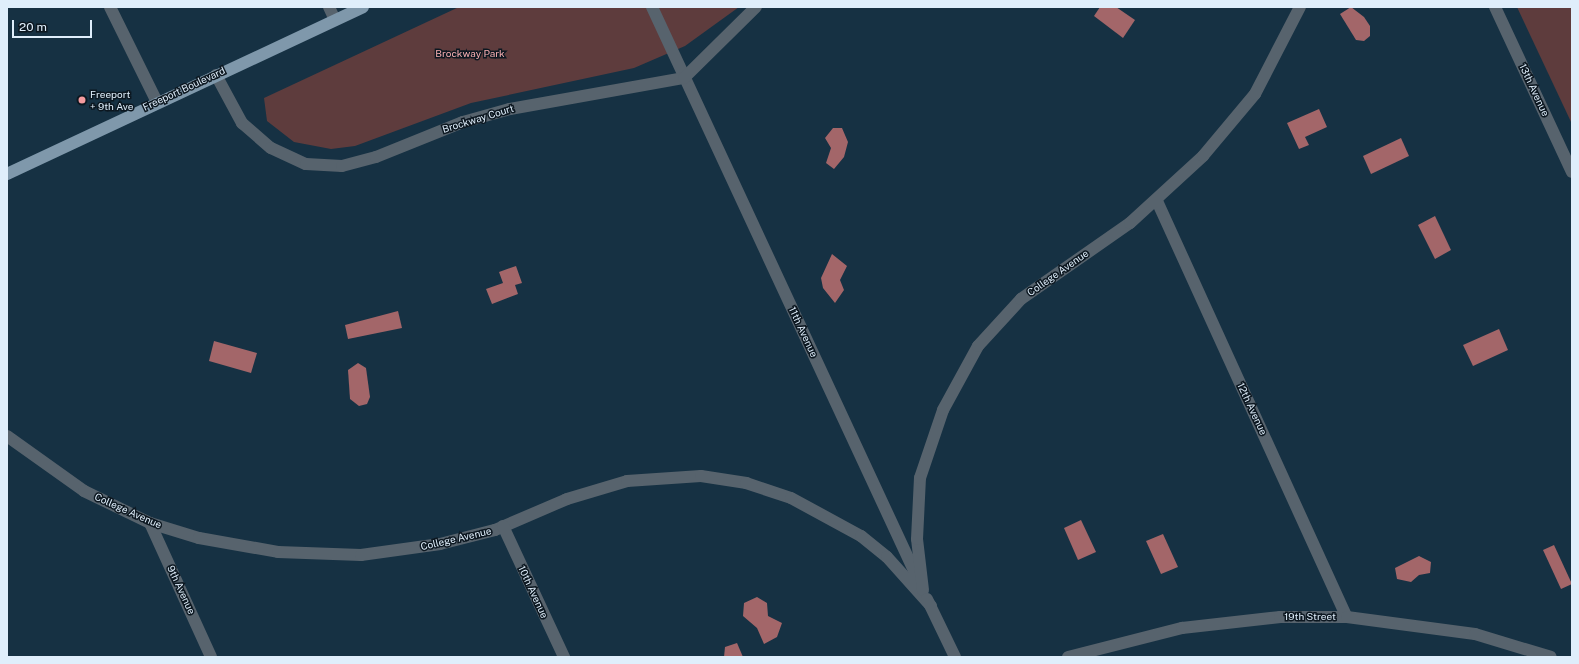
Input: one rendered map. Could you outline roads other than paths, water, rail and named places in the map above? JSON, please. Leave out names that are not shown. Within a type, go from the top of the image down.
[{"type":"main road","name":"Freeport Boulevard","points":[[7,174],[157,102],[363,7]]},
{"type":"street","points":[[110,7],[157,102]]},
{"type":"street","points":[[329,7],[336,20]]},
{"type":"street","name":"11th Avenue","points":[[652,7],[955,657]]},
{"type":"street","points":[[684,78],[756,7]]},
{"type":"street","name":"College Avenue","points":[[923,590],[917,539],[920,478],[942,410],[974,352],[1021,299],[1157,201],[1222,135],[1255,94],[1300,7]]},
{"type":"street","name":"13th Avenue","points":[[1495,7],[1572,172]]},
{"type":"street","name":"Brockway Court","points":[[216,75],[232,107],[255,136],[287,158],[326,166],[359,163],[463,122],[510,109],[684,78]]},
{"type":"street","name":"12th Avenue","points":[[1157,201],[1347,617]]},
{"type":"street","name":"College Avenue","points":[[7,436],[84,491],[150,523],[244,548],[361,555],[440,544],[503,526],[567,499],[627,481],[701,476],[746,483],[791,498],[861,536],[887,557],[931,606]]},
{"type":"street","name":"9th Avenue","points":[[150,523],[212,657]]},
{"type":"street","name":"10th Avenue","points":[[503,526],[564,657]]},
{"type":"street","name":"19th Street","points":[[1068,657],[1182,628],[1280,617],[1347,617],[1475,634],[1551,657]]},
{"type":"place","name":"Freeport + 9th Ave","points":[[82,100]]},
{"type":"park label","name":"Brockway Park","points":[[470,54]]}]
